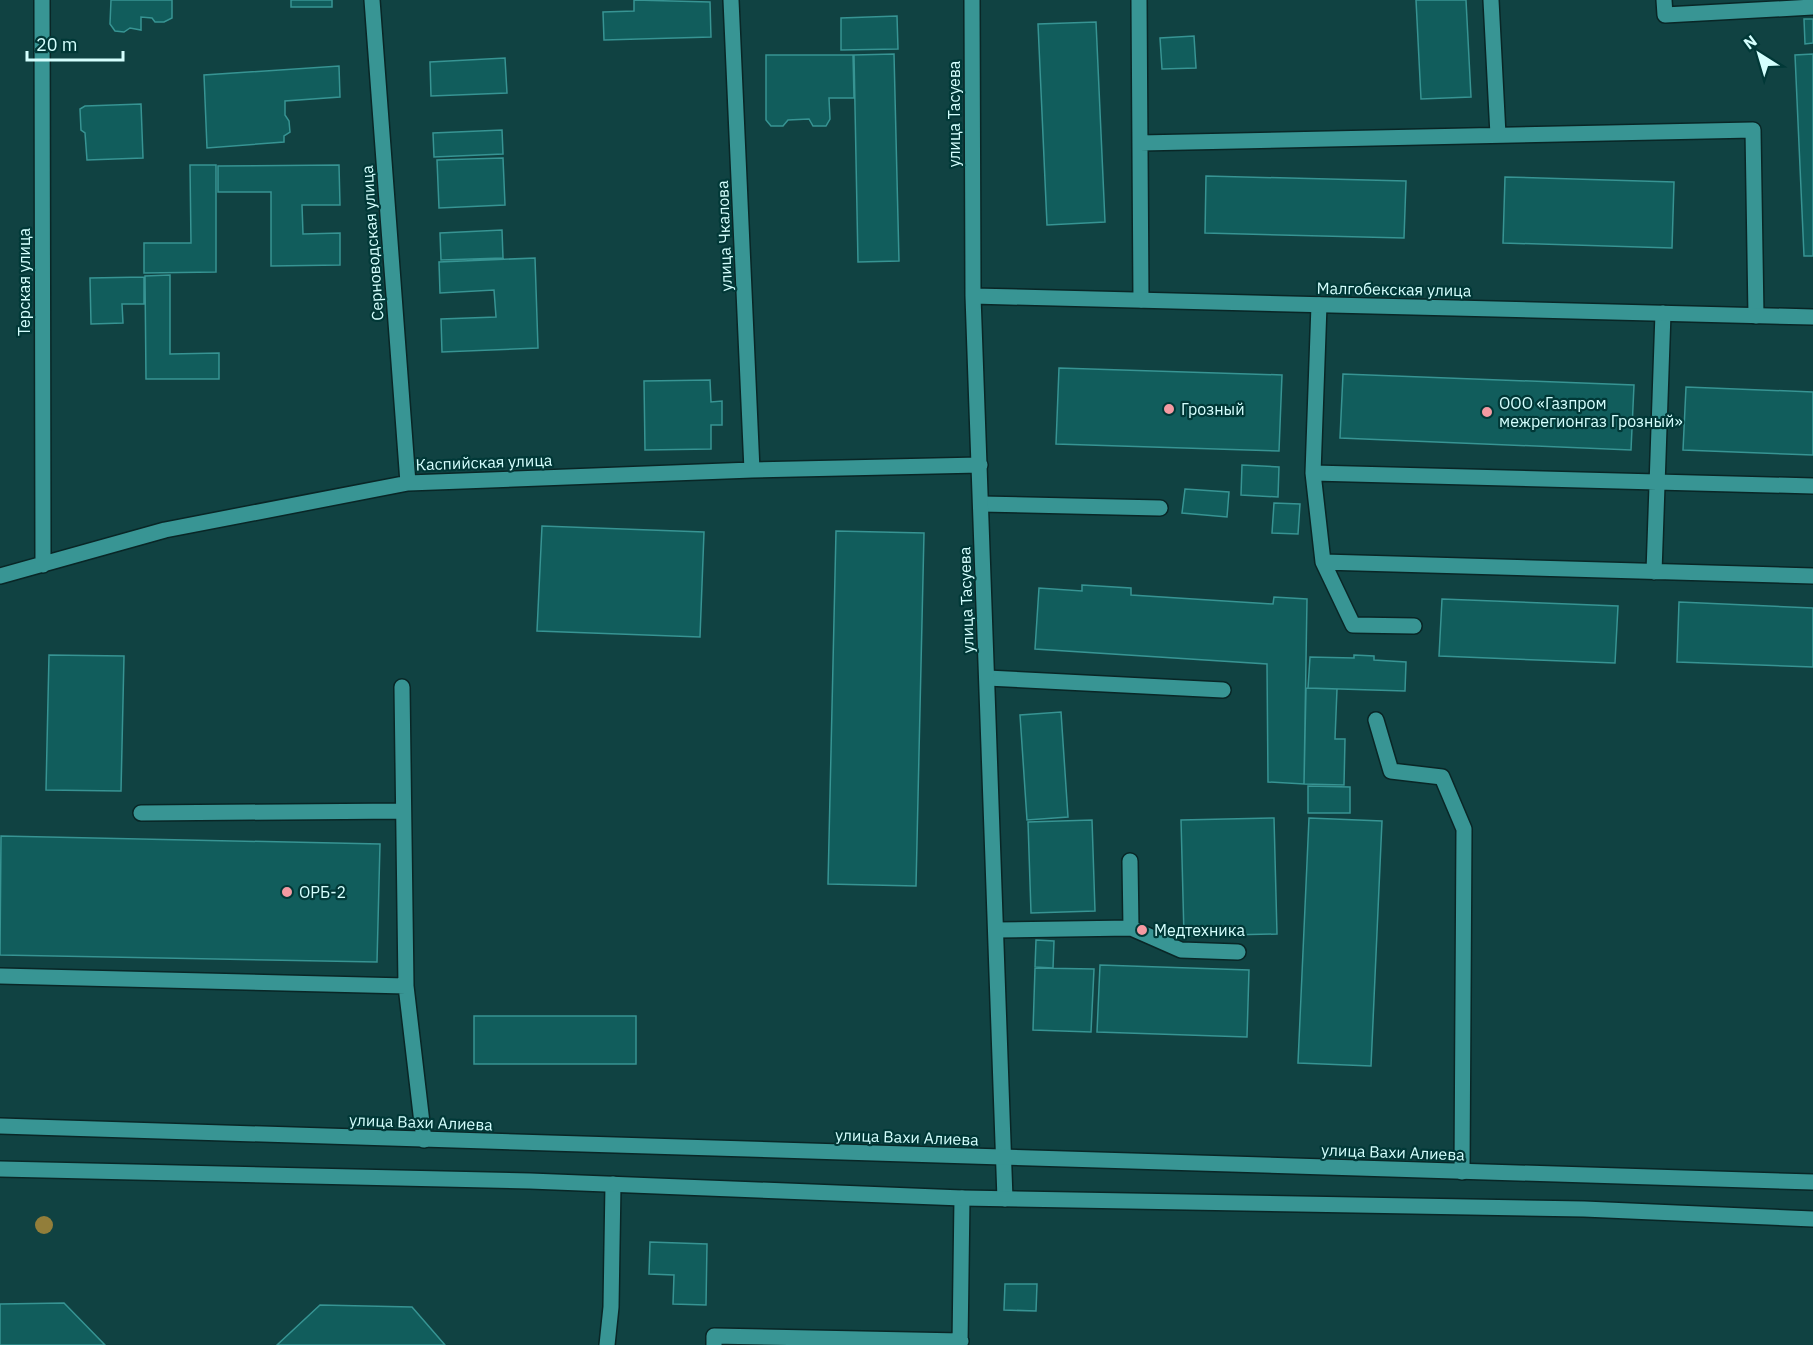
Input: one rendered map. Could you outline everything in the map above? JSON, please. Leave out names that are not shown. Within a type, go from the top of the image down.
[{"type":"street","name":"Терская улица","points":[[42,0],[43,565]]},
{"type":"street","name":"Серноводская улица","points":[[372,0],[408,483]]},
{"type":"street","name":"улица Чкалова","points":[[731,0],[752,470]]},
{"type":"street","name":"улица Тасуева","points":[[972,0],[974,296],[1005,1199]]},
{"type":"street","points":[[1139,0],[1141,300]]},
{"type":"street","points":[[1491,0],[1498,135]]},
{"type":"street","points":[[1664,0],[1665,15],[1813,7],[1812,0]]},
{"type":"street","points":[[1140,143],[1753,129],[1756,316]]},
{"type":"street","name":"Малгобекская улица","points":[[974,296],[1813,317]]},
{"type":"street","points":[[1319,305],[1313,473],[1323,562],[1353,625],[1414,626]]},
{"type":"street","points":[[1654,572],[1663,314]]},
{"type":"street","name":"Каспийская улица","points":[[0,576],[165,530],[408,483],[752,470],[980,465]]},
{"type":"street","points":[[1313,473],[1813,486]]},
{"type":"street","points":[[981,504],[1160,508]]},
{"type":"street","points":[[1323,562],[1813,576]]},
{"type":"street","points":[[987,678],[1223,690]]},
{"type":"street","points":[[402,687],[406,986],[424,1140]]},
{"type":"street","points":[[1376,720],[1390,771],[1442,777],[1464,829],[1462,1172]]},
{"type":"street","points":[[141,813],[403,812]]},
{"type":"street","points":[[1130,861],[1131,928]]},
{"type":"street","points":[[996,930],[1131,928],[1181,950],[1238,952]]},
{"type":"street","points":[[0,976],[406,986]]},
{"type":"street","name":"улица Вахи Алиева","points":[[0,1126],[1813,1182]]},
{"type":"street","points":[[0,1169],[613,1184],[962,1198],[1584,1209],[1813,1219]]},
{"type":"street","points":[[607,1345],[611,1307],[613,1184]]},
{"type":"street","points":[[714,1345],[714,1336],[960,1343],[962,1198]]},
{"type":"building","points":[[111,0],[172,0],[172,18],[164,22],[155,22],[152,18],[141,17],[141,30],[130,28],[124,32],[115,31],[110,24]]},
{"type":"building","points":[[291,0],[332,0],[332,7],[291,7]]},
{"type":"building","points":[[634,0],[710,2],[711,37],[604,40],[603,12],[634,11]]},
{"type":"building","points":[[1416,0],[1466,0],[1471,97],[1421,99]]},
{"type":"building","points":[[897,16],[898,49],[841,50],[841,18]]},
{"type":"building","points":[[1804,19],[1813,19],[1813,43],[1805,44]]},
{"type":"building","points":[[1096,22],[1105,222],[1047,225],[1038,24]]},
{"type":"building","points":[[1194,36],[1196,68],[1162,69],[1160,38]]},
{"type":"building","points":[[894,54],[899,261],[858,262],[854,55]]},
{"type":"building","points":[[1813,54],[1813,256],[1804,256],[1795,55]]},
{"type":"building","points":[[766,55],[853,55],[854,98],[829,98],[830,119],[826,126],[813,126],[809,119],[788,120],[783,126],[771,126],[766,120]]},
{"type":"building","points":[[505,58],[507,93],[431,96],[430,62]]},
{"type":"building","points":[[339,66],[340,97],[285,101],[285,115],[289,121],[290,132],[284,136],[284,142],[207,148],[204,75]]},
{"type":"building","points":[[141,104],[143,158],[87,160],[85,133],[81,130],[80,109],[85,106]]},
{"type":"building","points":[[502,130],[503,154],[434,157],[433,133]]},
{"type":"building","points":[[503,158],[505,205],[439,208],[437,160]]},
{"type":"building","points":[[190,165],[216,165],[216,272],[144,273],[144,243],[191,243]]},
{"type":"building","points":[[339,165],[340,205],[302,205],[303,234],[340,233],[340,265],[271,266],[271,192],[218,192],[218,166]]},
{"type":"building","points":[[1206,176],[1406,181],[1404,238],[1205,233]]},
{"type":"building","points":[[1505,177],[1674,182],[1672,248],[1503,243]]},
{"type":"building","points":[[502,230],[503,258],[441,260],[440,233]]},
{"type":"building","points":[[535,258],[538,348],[442,352],[441,319],[496,317],[494,290],[440,293],[439,262]]},
{"type":"building","points":[[170,275],[170,354],[219,353],[219,379],[146,379],[145,276]]},
{"type":"building","points":[[144,277],[144,304],[122,304],[123,323],[91,324],[90,278]]},
{"type":"building","name":"Грозный","points":[[1059,368],[1282,375],[1279,451],[1056,444]]},
{"type":"building","name":"ООО «Газпром межрегионгаз Грозный»","points":[[1343,374],[1634,385],[1631,450],[1340,438]]},
{"type":"building","points":[[710,380],[711,402],[722,401],[722,425],[711,425],[711,449],[645,450],[644,381]]},
{"type":"building","points":[[1686,387],[1813,392],[1813,455],[1683,450]]},
{"type":"building","points":[[1242,465],[1279,467],[1278,497],[1241,495]]},
{"type":"building","points":[[1185,489],[1229,492],[1227,517],[1182,513]]},
{"type":"building","points":[[1274,503],[1300,504],[1298,534],[1272,533]]},
{"type":"building","points":[[542,526],[704,532],[700,637],[537,631]]},
{"type":"building","points":[[836,531],[924,533],[916,886],[828,884]]},
{"type":"building","points":[[1082,585],[1131,588],[1131,595],[1273,604],[1274,597],[1307,599],[1304,784],[1268,782],[1267,664],[1035,649],[1039,588],[1082,591]]},
{"type":"building","points":[[1442,599],[1618,606],[1615,663],[1439,656]]},
{"type":"building","points":[[1679,602],[1813,608],[1813,667],[1677,662]]},
{"type":"building","points":[[49,655],[124,656],[121,791],[46,790]]},
{"type":"building","points":[[1354,655],[1374,656],[1374,660],[1406,662],[1405,691],[1308,688],[1310,657],[1354,658]]},
{"type":"building","points":[[1306,688],[1337,689],[1335,739],[1345,739],[1344,785],[1304,784]]},
{"type":"building","points":[[1061,712],[1068,817],[1027,820],[1020,715]]},
{"type":"building","points":[[1308,786],[1350,787],[1350,813],[1308,813]]},
{"type":"building","points":[[1274,818],[1277,934],[1184,936],[1181,820]]},
{"type":"building","points":[[1309,818],[1382,821],[1371,1066],[1298,1063]]},
{"type":"building","points":[[1092,820],[1095,911],[1031,913],[1028,822]]},
{"type":"building","points":[[1,836],[380,844],[377,962],[0,955]]},
{"type":"building","points":[[1036,940],[1054,941],[1053,968],[1035,967]]},
{"type":"building","points":[[1100,965],[1249,970],[1247,1037],[1097,1032]]},
{"type":"building","points":[[1035,968],[1094,969],[1091,1032],[1033,1030]]},
{"type":"building","points":[[474,1016],[636,1016],[636,1064],[474,1064]]},
{"type":"building","points":[[650,1242],[707,1244],[706,1305],[673,1304],[674,1275],[649,1274]]},
{"type":"building","points":[[1005,1284],[1037,1284],[1036,1311],[1004,1310]]},
{"type":"building","points":[[64,1303],[105,1345],[0,1345],[0,1304]]},
{"type":"building","points":[[320,1305],[412,1307],[445,1345],[277,1345]]},
{"type":"place","name":"Грозный","points":[[1169,409]]},
{"type":"place","name":"ООО «Газпром межрегионгаз Грозный»","points":[[1487,412]]},
{"type":"place","name":"ОРБ-2","points":[[287,892]]},
{"type":"place","name":"Медтехника","points":[[1142,930]]}]
